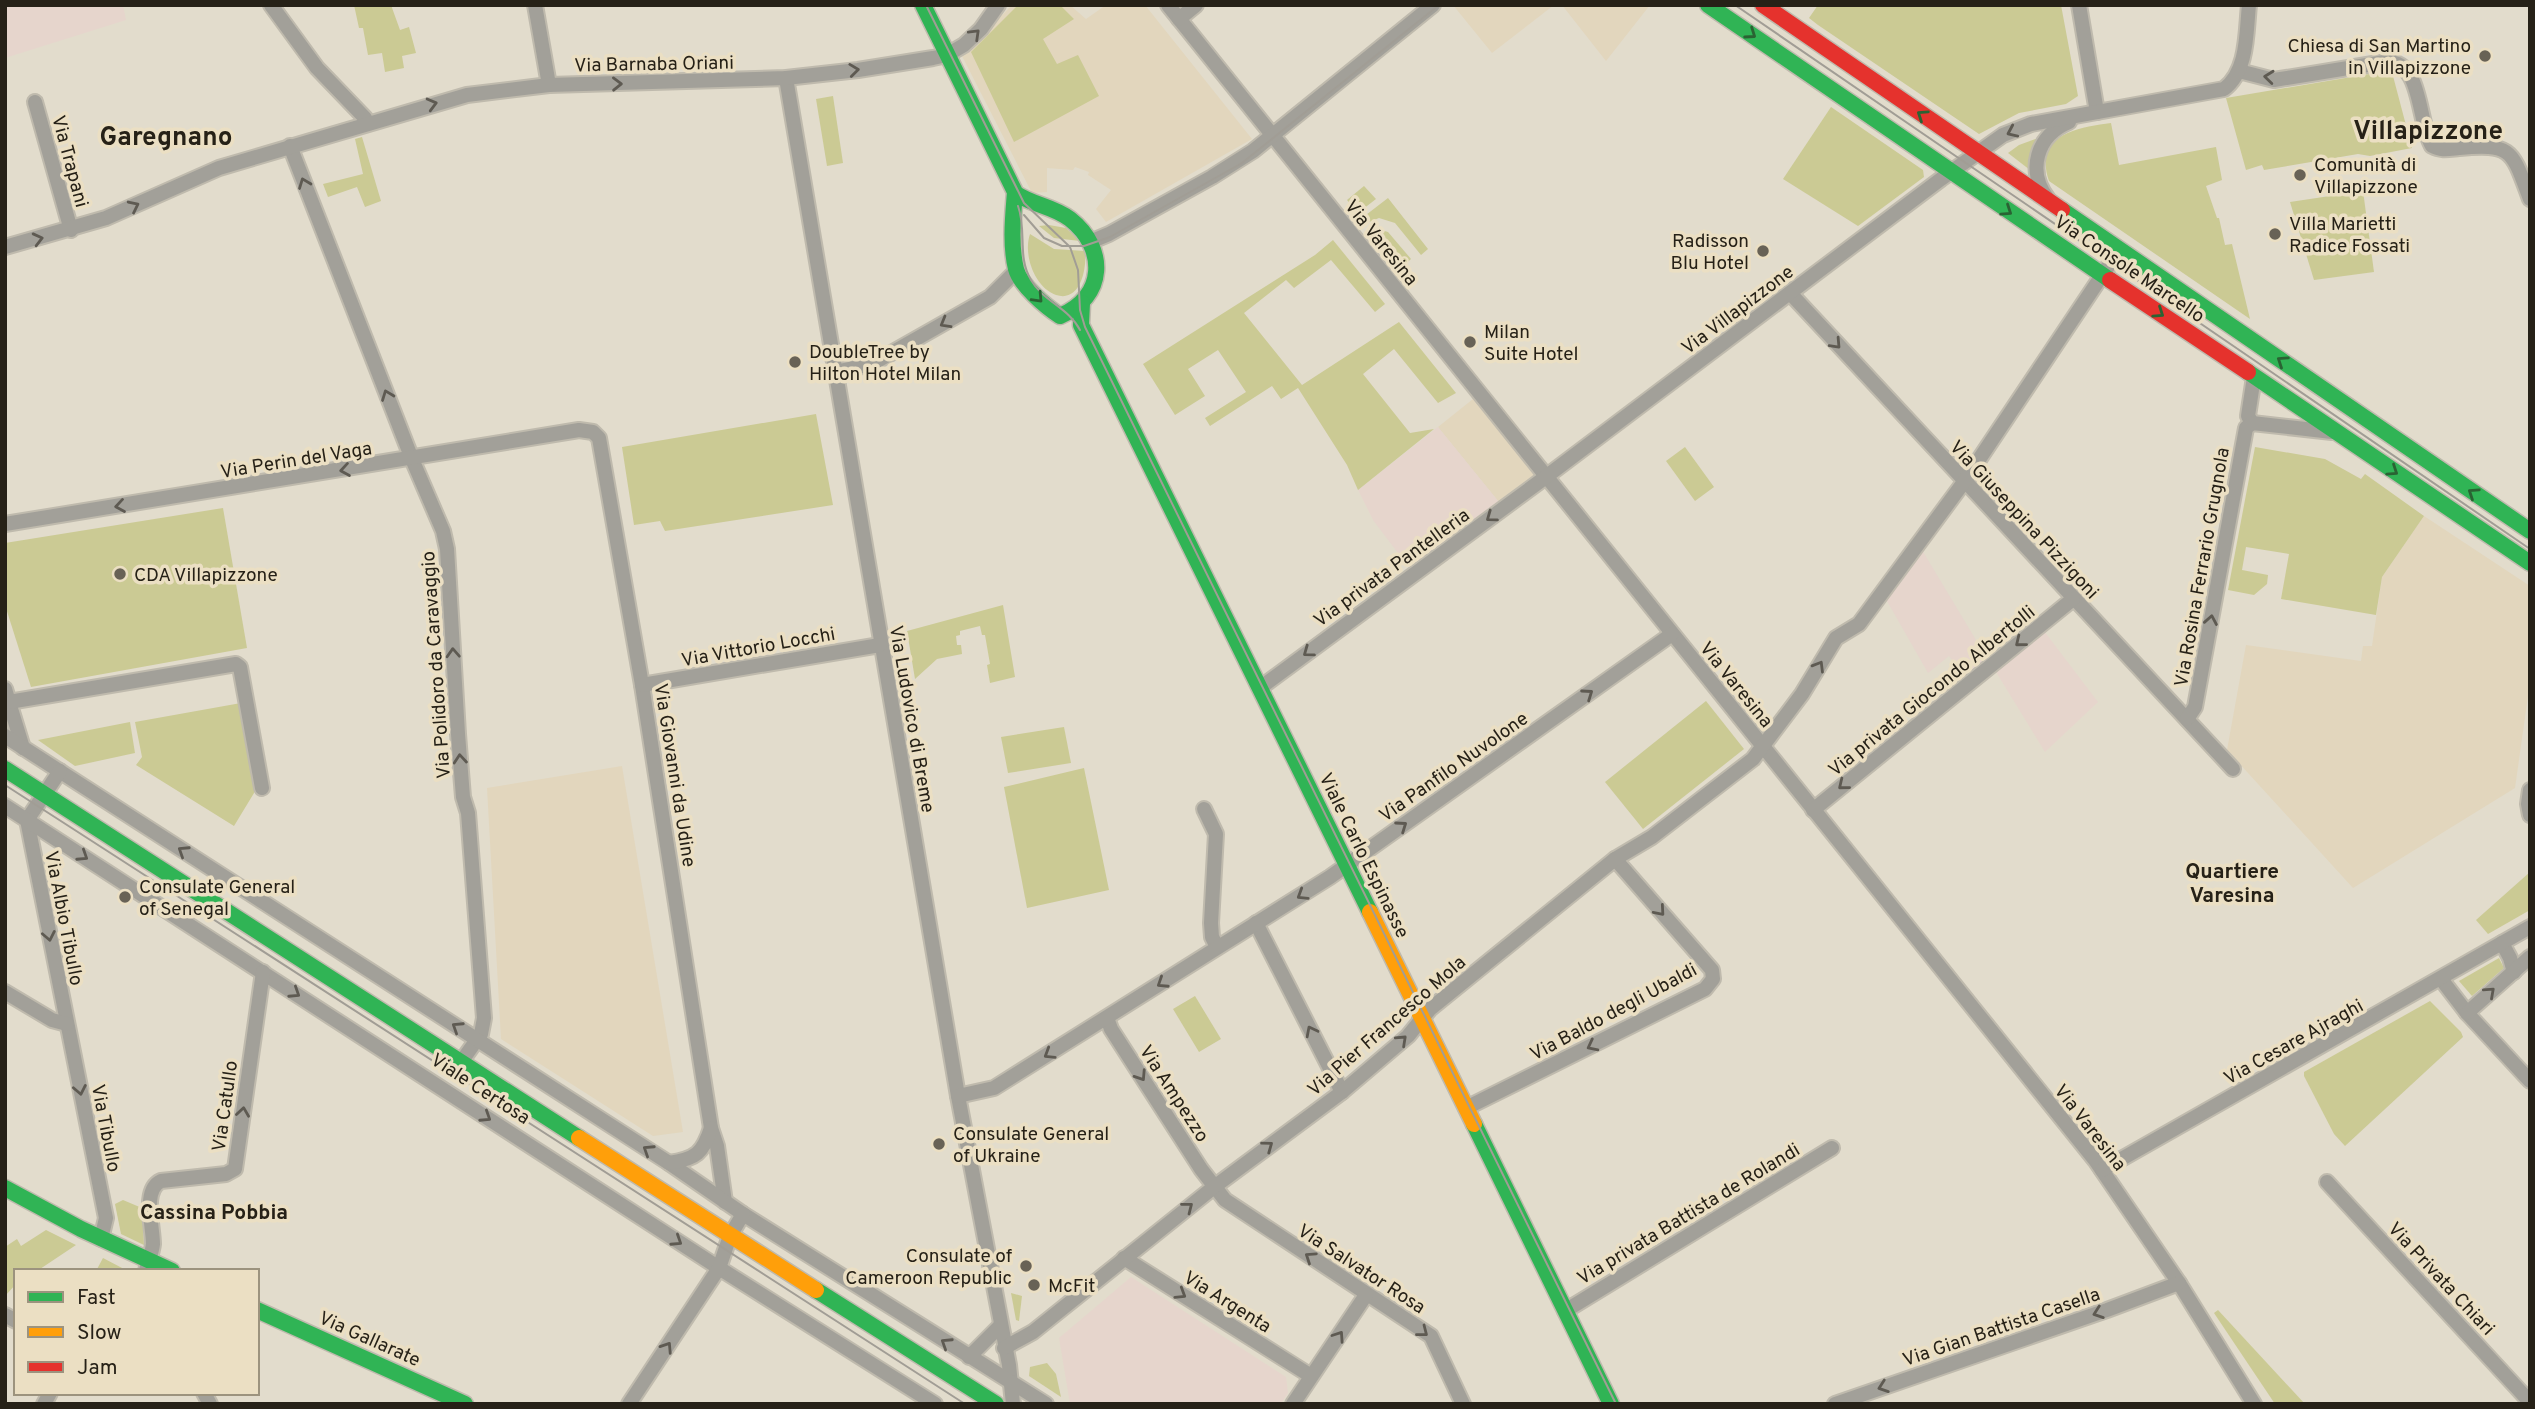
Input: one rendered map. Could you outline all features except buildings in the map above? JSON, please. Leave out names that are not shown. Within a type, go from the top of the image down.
[{"type":"main road","points":[[923,5],[1015,193],[1034,205],[1060,213],[1085,236],[1097,259],[1097,275],[1090,293],[1082,303],[1060,316]]},
{"type":"main road","name":"Via Console Marcello","points":[[1708,5],[2530,563]]},
{"type":"main road","name":"Via Console Marcello","points":[[1763,5],[2530,531]]},
{"type":"main road","points":[[1015,193],[1012,224],[1016,271],[1049,309],[1081,325]]},
{"type":"main road","points":[[1014,240],[1020,227],[1032,221],[1058,220],[1085,236]]},
{"type":"main road","name":"Viale Carlo Espinasse","points":[[1082,303],[1081,325],[1611,1404]]},
{"type":"main road","name":"Viale Certosa","points":[[5,769],[996,1404]]},
{"type":"main road","points":[[5,1188],[147,1266]]},
{"type":"main road","name":"Via Gallarate","points":[[259,1311],[465,1404]]},
{"type":"street","points":[[271,5],[317,68],[365,118],[367,124]]},
{"type":"street","points":[[535,5],[549,85]]},
{"type":"street","points":[[946,55],[964,45],[981,29],[998,5]]},
{"type":"street","name":"Via Varesina","points":[[1168,5],[2102,1170],[2179,1283],[2254,1404]]},
{"type":"street","points":[[1179,19],[1196,5]]},
{"type":"street","points":[[1085,236],[1109,234],[1253,151],[1433,5]]},
{"type":"street","points":[[2079,5],[2097,112]]},
{"type":"street","points":[[1979,152],[2015,129],[2097,112],[2214,93],[2230,85],[2239,71],[2249,5]]},
{"type":"street","name":"Via Barnaba Oriani","points":[[5,247],[71,230],[120,213],[219,168],[467,95],[549,85],[786,78],[858,70],[946,55]]},
{"type":"street","points":[[2239,71],[2274,80],[2385,62],[2399,63],[2409,71],[2432,146],[2440,149],[2497,147],[2508,152],[2524,165],[2530,199]]},
{"type":"street","name":"Via Ludovico di Breme","points":[[786,78],[880,645],[1010,1381]]},
{"type":"street","name":"Via Trapani","points":[[35,102],[71,230]]},
{"type":"street","points":[[2052,205],[2043,192],[2036,168],[2041,145],[2060,125],[2097,112]]},
{"type":"street","name":"Via Polidoro da Caravaggio","points":[[290,146],[443,531],[447,549],[463,797],[468,813],[484,1018],[477,1040]]},
{"type":"street","name":"Via Villapizzone","points":[[1546,477],[1979,152]]},
{"type":"street","points":[[1964,482],[2119,250]]},
{"type":"street","points":[[835,372],[872,364],[990,297],[1016,271]]},
{"type":"street","name":"Via Giuseppina Pizzigoni","points":[[1790,293],[2232,769]]},
{"type":"street","name":"Via Rosina Ferrario Grugnola","points":[[2187,719],[2195,707],[2244,431],[2252,423],[2248,416],[2254,377]]},
{"type":"street","points":[[2252,423],[2336,433]]},
{"type":"street","name":"Via Perin del Vaga","points":[[5,524],[579,430],[593,432]]},
{"type":"street","name":"Via Giovanni da Udine","points":[[593,432],[602,445],[724,1202]]},
{"type":"street","name":"Via privata Pantelleria","points":[[1260,688],[1546,477]]},
{"type":"street","name":"Via Pier Francesco Mola","points":[[1004,1348],[1034,1332],[1214,1187],[1342,1092],[1408,1036],[1422,1017],[1615,859],[1652,837],[1754,759],[1802,695],[1836,638],[1858,624],[1964,482]]},
{"type":"street","name":"Via privata Giocondo Albertolli","points":[[1813,810],[2073,599]]},
{"type":"street","name":"Via Panfilo Nuvolone","points":[[958,1096],[993,1088],[1347,865],[1672,634]]},
{"type":"street","name":"Via Vittorio Locchi","points":[[642,685],[880,645]]},
{"type":"street","points":[[23,748],[7,696],[236,664],[240,667],[262,788]]},
{"type":"street","name":"Viale Certosa","points":[[5,736],[669,1163],[724,1202],[1046,1404]]},
{"type":"street","points":[[27,820],[60,771]]},
{"type":"street","points":[[2530,790],[2530,815]]},
{"type":"street","name":"Viale Certosa","points":[[5,806],[719,1268],[935,1404]]},
{"type":"street","points":[[1205,809],[1216,834],[1211,923],[1212,937],[1217,947]]},
{"type":"street","name":"Via Albio Tibullo","points":[[27,820],[67,1024]]},
{"type":"street","name":"Via Baldo degli Ubaldi","points":[[1466,1108],[1705,989],[1713,979],[1712,970],[1615,859]]},
{"type":"street","points":[[1256,923],[1342,1092]]},
{"type":"street","name":"Via Cesare Ajraghi","points":[[2102,1170],[2530,927]]},
{"type":"street","points":[[2502,943],[2514,972]]},
{"type":"street","points":[[2467,1013],[2530,957]]},
{"type":"street","name":"Via Catullo","points":[[147,1266],[153,1246],[151,1194],[156,1184],[161,1181],[226,1174],[235,1169],[262,972]]},
{"type":"street","points":[[2441,979],[2467,1013],[2530,1081]]},
{"type":"street","points":[[5,992],[52,1020],[67,1024]]},
{"type":"street","name":"Via Ampezzo","points":[[1107,1018],[1111,1029],[1214,1187]]},
{"type":"street","name":"Via Tibullo","points":[[67,1024],[106,1218],[101,1239]]},
{"type":"street","name":"Viale Certosa","points":[[461,1062],[477,1040]]},
{"type":"street","points":[[669,1163],[686,1161],[697,1154],[705,1146],[711,1128]]},
{"type":"street","name":"Via privata Battista de Rolandi","points":[[1565,1311],[1832,1148]]},
{"type":"street","name":"Via Privata Chiari","points":[[2327,1182],[2528,1401]]},
{"type":"street","name":"Via Salvator Rosa","points":[[1214,1187],[1225,1200],[1431,1336],[1463,1404]]},
{"type":"street","points":[[629,1404],[719,1268],[730,1236],[743,1214]]},
{"type":"street","name":"Via Argenta","points":[[1124,1258],[1311,1377]]},
{"type":"street","name":"Via Gian Battista Casella","points":[[1835,1404],[2179,1283]]},
{"type":"street","points":[[1293,1404],[1366,1295]]},
{"type":"street","points":[[968,1357],[1000,1326]]},
{"type":"street","points":[[1010,1381],[1013,1404]]},
{"type":"shaded area","points":[[5,5],[123,5],[126,20],[5,58]]},
{"type":"shaded area","points":[[354,5],[391,5],[400,30],[409,27],[416,53],[402,56],[404,68],[385,72],[382,53],[368,55],[363,28],[359,28]]},
{"type":"shaded area","points":[[1012,5],[1070,5],[1086,19],[1106,5],[1145,5],[1252,139],[1106,222],[1096,209],[1111,190],[1088,175],[1089,172],[1075,167],[1073,170],[1047,168],[1047,192],[1032,193],[962,56]]},
{"type":"shaded area","points":[[1018,5],[1060,5],[1074,19],[1043,39],[1057,64],[1078,55],[1099,96],[1014,142],[971,52]]},
{"type":"shaded area","points":[[1453,5],[1554,5],[1492,53]]},
{"type":"shaded area","points":[[1562,5],[1650,5],[1606,61]]},
{"type":"shaded area","points":[[1818,5],[2061,5],[2078,96],[2066,104],[2019,113],[1979,134],[1809,18]]},
{"type":"shaded area","points":[[2387,71],[2393,76],[2412,148],[2264,170],[2262,165],[2246,170],[2226,98]]},
{"type":"shaded area","points":[[833,96],[843,163],[827,166],[816,99]]},
{"type":"shaded area","points":[[1831,107],[1923,170],[1924,177],[1858,226],[1783,179]]},
{"type":"shaded area","points":[[2111,123],[2119,165],[2216,147],[2222,180],[2206,186],[2219,218],[2225,245],[2232,244],[2250,319],[2049,181],[2047,153],[2053,143],[2073,131]]},
{"type":"shaded area","points":[[362,137],[381,201],[365,207],[357,187],[328,197],[323,184],[363,174],[355,139]]},
{"type":"shaded area","points":[[2041,137],[2030,170],[2008,153],[2019,145]]},
{"type":"shaded area","points":[[1364,186],[1376,199],[1358,213],[1347,200]]},
{"type":"shaded area","points":[[2363,191],[2374,272],[2314,280],[2290,202]]},
{"type":"shaded area","points":[[1388,198],[1428,249],[1421,255],[1395,223],[1379,218],[1367,223],[1362,218]]},
{"type":"shaded area","points":[[1039,226],[1066,228],[1080,241],[1054,238]]},
{"type":"shaded area","points":[[1378,229],[1388,232],[1411,259],[1402,267],[1373,231]]},
{"type":"shaded area","points":[[1030,234],[1054,249],[1085,251],[1081,282],[1071,294],[1056,295],[1048,291],[1036,277],[1029,260]]},
{"type":"shaded area","points":[[1333,240],[1385,304],[1375,312],[1331,260],[1294,288],[1286,280],[1244,313],[1302,385],[1399,322],[1456,393],[1438,403],[1394,349],[1363,374],[1410,433],[1434,429],[1358,490],[1347,465],[1298,388],[1281,399],[1272,386],[1210,426],[1205,418],[1246,392],[1218,350],[1188,369],[1205,396],[1175,415],[1143,364],[1315,255]]},
{"type":"shaded area","points":[[1478,395],[1545,477],[1503,507],[1438,427]]},
{"type":"shaded area","points":[[816,414],[833,505],[665,531],[660,521],[634,525],[622,447]]},
{"type":"shaded area","points":[[1438,427],[1503,507],[1413,573],[1373,520],[1358,490]]},
{"type":"shaded area","points":[[1685,447],[1714,487],[1695,501],[1666,461]]},
{"type":"shaded area","points":[[2255,447],[2325,459],[2361,479],[2365,474],[2424,516],[2382,577],[2376,615],[2281,599],[2289,554],[2246,547],[2242,570],[2268,575],[2267,584],[2254,595],[2228,590]]},
{"type":"shaded area","name":"CDA Villapizzone","points":[[223,508],[247,648],[31,687],[5,605],[5,543]]},
{"type":"shaded area","points":[[2424,516],[2530,586],[2530,682],[2515,788],[2353,888],[2227,750],[2246,645],[2361,661],[2363,646],[2372,646],[2382,577]]},
{"type":"shaded area","points":[[1919,545],[1991,665],[1969,683],[1949,656],[1928,673],[1883,594]]},
{"type":"shaded area","points":[[1003,605],[1015,677],[990,683],[985,635],[982,635],[980,626],[960,631],[960,635],[956,636],[962,654],[937,659],[915,679],[907,631]]},
{"type":"shaded area","points":[[2041,627],[2098,702],[2045,752],[1993,667]]},
{"type":"shaded area","points":[[1706,701],[1744,749],[1643,829],[1605,782]]},
{"type":"shaded area","points":[[241,703],[257,788],[234,826],[136,765],[142,757],[135,722]]},
{"type":"shaded area","points":[[130,722],[135,753],[75,766],[38,740]]},
{"type":"shaded area","points":[[1064,727],[1071,763],[1008,773],[1001,737]]},
{"type":"shaded area","points":[[622,766],[683,1132],[653,1136],[501,1039],[487,788]]},
{"type":"shaded area","points":[[1084,768],[1109,890],[1027,908],[1004,787]]},
{"type":"shaded area","points":[[2530,872],[2530,910],[2488,934],[2476,920]]},
{"type":"shaded area","points":[[2499,958],[2504,968],[2472,996],[2459,981]]},
{"type":"shaded area","points":[[1195,996],[1221,1039],[1199,1052],[1173,1009]]},
{"type":"shaded area","points":[[2430,1001],[2463,1037],[2345,1146],[2334,1134],[2304,1072]]},
{"type":"shaded area","points":[[123,1200],[142,1208],[144,1245],[121,1234],[115,1204]]},
{"type":"shaded area","points":[[46,1230],[76,1245],[40,1269],[14,1269],[14,1286],[5,1296],[5,1247],[17,1239],[21,1246]]},
{"type":"shaded area","points":[[103,1258],[124,1269],[97,1269]]},
{"type":"shaded area","points":[[1131,1277],[1286,1377],[1288,1393],[1281,1404],[1070,1404],[1059,1338]]},
{"type":"shaded area","points":[[1011,1293],[1022,1296],[1019,1321],[1016,1320]]},
{"type":"shaded area","points":[[2218,1310],[2305,1404],[2275,1404],[2214,1313]]},
{"type":"shaded area","points":[[1047,1363],[1056,1374],[1061,1397],[1029,1376],[1030,1367]]},
{"type":"tram line","points":[[926,5],[1024,203],[1070,247],[1078,270],[1080,310],[1085,327],[1616,1404]]},
{"type":"tram line","points":[[1024,215],[1044,238],[1062,246],[1084,246],[1110,237],[1242,163],[1439,5]]},
{"type":"tram line","points":[[1735,5],[2530,549]]},
{"type":"tram line","points":[[1018,206],[1024,262],[1031,280],[1080,330]]},
{"type":"tram line","points":[[5,785],[965,1404]]},
{"type":"traffic: fast","points":[[923,5],[1015,192],[1013,240],[1018,275],[1034,295],[1060,316],[1075,308],[1093,285],[1096,271],[1091,244],[1070,219],[1015,193]]},
{"type":"traffic: fast","points":[[1708,5],[2110,280]]},
{"type":"traffic: fast","points":[[2062,210],[2530,531]]},
{"type":"traffic: fast","points":[[1082,303],[1081,325],[1370,912]]},
{"type":"traffic: fast","points":[[2248,372],[2530,563]]},
{"type":"traffic: fast","points":[[5,769],[579,1138]]},
{"type":"traffic: fast","points":[[1474,1124],[1611,1404]]},
{"type":"traffic: fast","points":[[5,1188],[81,1229],[168,1269]]},
{"type":"traffic: fast","points":[[816,1290],[996,1404]]},
{"type":"traffic: fast","points":[[259,1311],[465,1404]]},
{"type":"traffic: slow","points":[[1370,912],[1474,1124]]},
{"type":"traffic: slow","points":[[579,1138],[816,1290]]},
{"type":"traffic: jam","points":[[1763,5],[2062,210]]},
{"type":"traffic: jam","points":[[2110,280],[2248,372]]},
{"type":"place","name":"Chiesa di San Martino in Villapizzone","points":[[2485,56]]},
{"type":"place","name":"Comunità di Villapizzone","points":[[2300,175]]},
{"type":"place","name":"Villa Marietti Radice Fossati","points":[[2275,234]]},
{"type":"place","name":"Radisson Blu Hotel","points":[[1763,251]]},
{"type":"place","name":"Milan Suite Hotel","points":[[1470,342]]},
{"type":"place","name":"DoubleTree by Hilton Hotel Milan","points":[[795,362]]},
{"type":"place","name":"CDA Villapizzone","points":[[120,574]]},
{"type":"place","name":"Consulate General of Senegal","points":[[125,897]]},
{"type":"place","name":"Consulate General of Ukraine","points":[[939,1144]]},
{"type":"place","name":"Consulate of Cameroon Republic","points":[[1026,1266]]},
{"type":"place","name":"McFit","points":[[1034,1285]]},
{"type":"district","name":"Villapizzone","points":[[2428,130]]},
{"type":"district","name":"Garegnano","points":[[166,136]]},
{"type":"district","name":"Quartiere Varesina","points":[[2232,883]]},
{"type":"district","name":"Cassina Pobbia","points":[[214,1212]]}]
